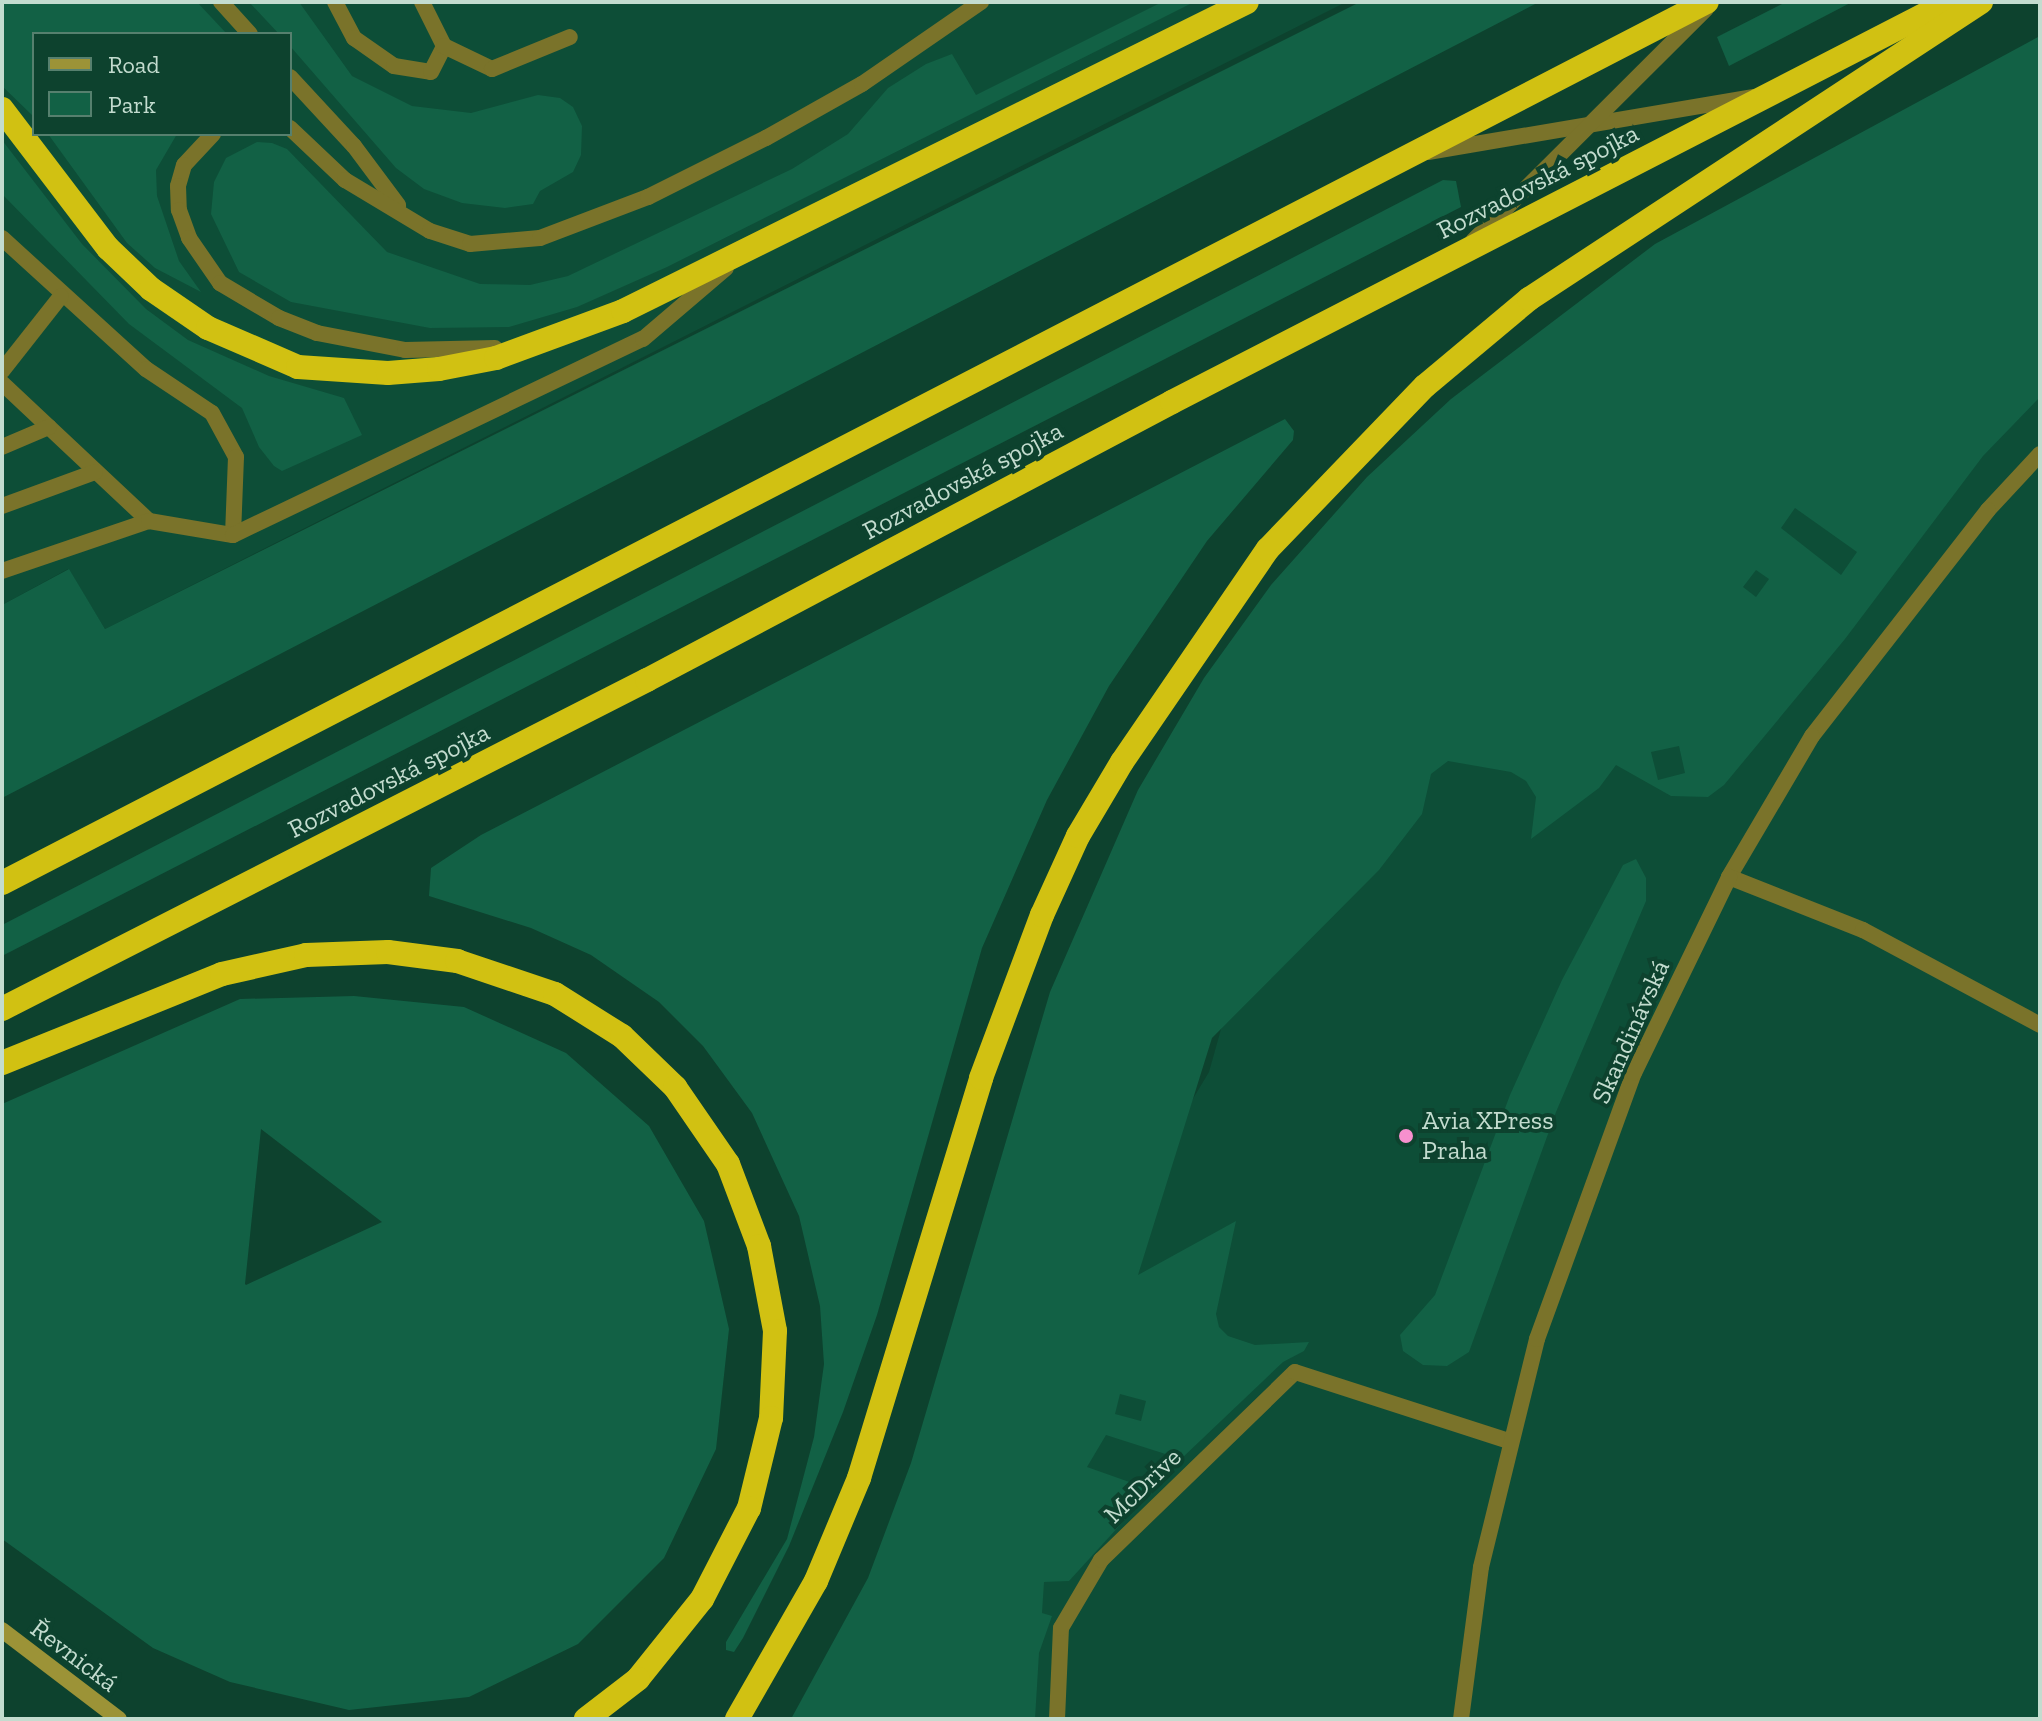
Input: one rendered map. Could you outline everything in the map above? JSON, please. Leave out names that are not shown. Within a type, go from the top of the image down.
[{"type":"highway","points":[[2,109],[124,264],[178,310],[251,350],[298,367],[388,373],[453,366],[536,345],[623,311],[1247,2]]},
{"type":"highway","points":[[2,883],[1710,2]]},
{"type":"highway","name":"Rozvadovská spojka","points":[[2,1009],[634,687],[1949,2]]},
{"type":"highway","points":[[736,1715],[810,1594],[859,1478],[981,1078],[1042,915],[1078,836],[1122,762],[1268,549],[1425,386],[1529,299],[1981,2]]},
{"type":"highway","points":[[2,1063],[222,974],[306,955],[388,952],[457,961],[555,994],[622,1036],[667,1078],[728,1164],[759,1246],[775,1331],[771,1418],[749,1508],[702,1599],[638,1679],[586,1719]]},
{"type":"main road","name":"Řevnická","points":[[2,1630],[119,1719]]},
{"type":"street","points":[[221,2],[248,32]]},
{"type":"street","points":[[335,2],[354,38],[394,66],[431,72],[444,46]]},
{"type":"street","points":[[422,2],[444,46],[492,69],[570,37]]},
{"type":"street","points":[[292,130],[345,180],[430,231],[470,244],[540,238],[648,197],[800,118],[862,84],[981,2]]},
{"type":"street","points":[[1457,256],[1710,2]]},
{"type":"street","points":[[292,79],[354,146],[410,218]]},
{"type":"street","points":[[1411,155],[1770,94]]},
{"type":"street","points":[[211,136],[184,165],[179,210],[202,262],[220,283],[246,301],[317,333],[405,350],[536,345]]},
{"type":"street","points":[[2,238],[61,296],[146,369],[212,413],[236,457],[233,535]]},
{"type":"street","points":[[2,571],[149,521],[233,535],[643,339],[749,249]]},
{"type":"street","points":[[2,371],[61,296]]},
{"type":"street","points":[[2,383],[149,521]]},
{"type":"street","points":[[2,447],[49,427]]},
{"type":"street","name":"Skandinávská","points":[[1461,1719],[1481,1567],[1509,1441],[1537,1339],[1634,1073],[1729,877],[1812,736],[1988,510],[2040,454]]},
{"type":"street","points":[[2,506],[95,472]]},
{"type":"street","points":[[1729,877],[1863,930],[2040,1025]]},
{"type":"street","name":"McDrive","points":[[1057,1719],[1061,1628],[1101,1560],[1295,1372],[1354,1394],[1509,1441]]},
{"type":"shaded area","points":[[2,2],[1346,2],[105,629],[68,569],[2,605]]},
{"type":"shaded area","points":[[2040,129],[2040,1719],[821,1719],[1209,1072],[1242,954]]},
{"type":"green space","points":[[2,2],[197,2],[225,32],[32,32],[32,115],[2,86]]},
{"type":"green space","points":[[249,2],[299,2],[352,76],[412,106],[471,113],[538,95],[560,98],[573,107],[582,126],[581,155],[573,172],[540,191],[533,204],[505,208],[462,203],[424,189],[396,168],[292,48],[292,32],[277,32]]},
{"type":"green space","points":[[1162,2],[1194,2],[667,267],[577,307],[509,327],[430,328],[291,302],[239,272],[211,214],[214,182],[226,158],[257,142],[272,143],[287,149],[387,252],[480,284],[530,285],[568,276],[792,169],[848,134],[888,88],[926,64],[952,54],[976,95]]},
{"type":"green space","points":[[1360,2],[1539,2],[2,798],[2,605],[69,569],[105,629]]},
{"type":"green space","points":[[1786,2],[1852,2],[1729,66],[1717,37]]},
{"type":"green space","points":[[2040,36],[2040,397],[1983,456],[1845,639],[1724,785],[1708,797],[1671,796],[1616,765],[1599,788],[1531,839],[1536,797],[1526,781],[1511,772],[1448,761],[1431,774],[1422,814],[1379,870],[1212,1038],[1138,1275],[1236,1221],[1216,1314],[1219,1327],[1228,1336],[1255,1345],[1309,1342],[1304,1351],[1283,1362],[1181,1459],[1106,1435],[1087,1467],[1152,1490],[1069,1581],[1044,1582],[1042,1613],[1052,1616],[1039,1653],[1035,1719],[791,1719],[868,1578],[911,1463],[1050,992],[1138,790],[1204,678],[1271,585],[1367,477],[1451,399],[1655,244]],"holes":[[[1795,508],[1857,552],[1841,575],[1781,528]],[[1756,570],[1769,579],[1756,597],[1743,587]],[[1679,746],[1685,773],[1658,780],[1651,752]],[[1120,1394],[1146,1401],[1141,1421],[1115,1414]]]},
{"type":"green space","points":[[49,136],[176,136],[156,170],[157,196],[179,261],[201,292],[155,268],[127,243]]},
{"type":"green space","points":[[2,140],[82,244],[146,309],[188,340],[269,376],[344,398],[362,435],[282,471],[274,466],[259,447],[242,408],[129,324],[2,194]]},
{"type":"green space","points":[[1443,180],[1456,181],[1461,207],[2,956],[2,925]]},
{"type":"green space","points":[[1285,419],[1294,431],[1293,440],[1207,541],[1109,686],[1047,800],[982,948],[877,1315],[843,1412],[789,1546],[743,1638],[734,1652],[726,1650],[726,1642],[787,1539],[814,1437],[824,1364],[820,1306],[799,1216],[752,1113],[703,1046],[659,1002],[591,955],[531,928],[429,896],[431,868],[481,835]]},
{"type":"green space","points":[[1636,859],[1646,878],[1646,901],[1556,1112],[1469,1352],[1447,1366],[1423,1365],[1403,1351],[1400,1335],[1435,1295],[1510,1095],[1562,980],[1623,865]]},
{"type":"green space","points":[[354,996],[464,1007],[566,1053],[649,1126],[704,1221],[729,1329],[716,1449],[664,1558],[578,1644],[469,1697],[349,1710],[230,1682],[153,1648],[2,1539],[2,1104],[240,999]],"holes":[[[261,1129],[382,1222],[246,1285]]]},
{"type":"place","name":"Avia XPress Praha","points":[[1406,1136]]}]
